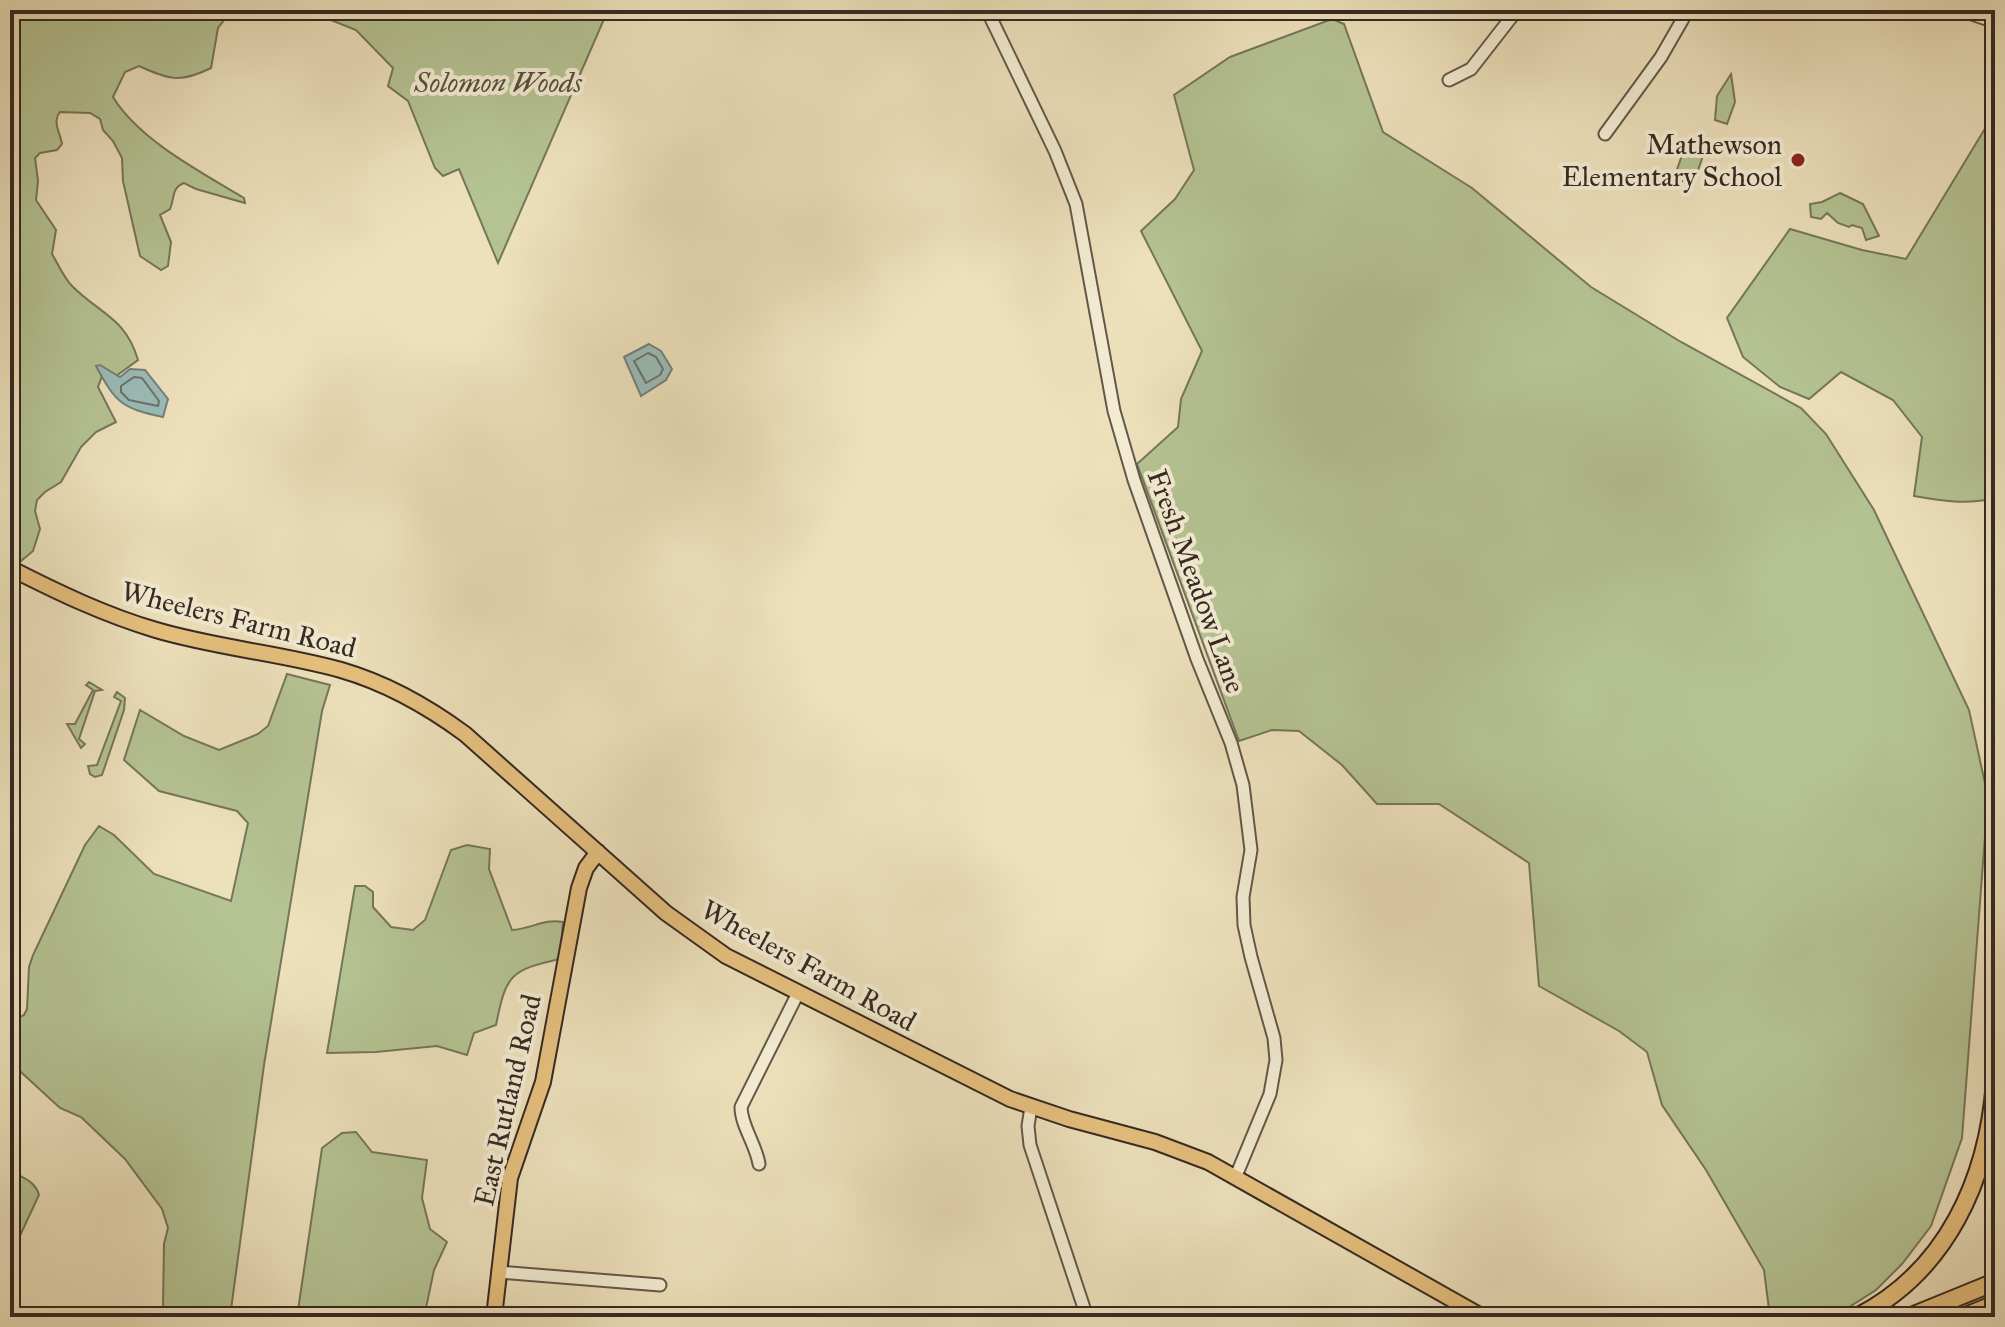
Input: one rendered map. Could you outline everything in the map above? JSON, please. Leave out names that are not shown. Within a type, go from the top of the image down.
[{"type":"highway","points":[[1857,1317],[1917,1275],[1955,1225],[1986,1145],[1995,1081]]},
{"type":"highway","points":[[1909,1317],[1995,1282]]},
{"type":"highway","points":[[1963,1317],[1995,1304]]},
{"type":"main road","name":"Wheelers Farm Road","points":[[10,568],[62,594],[129,621],[183,637],[334,668],[403,695],[465,734],[700,940],[734,961],[978,1084],[1031,1107],[1171,1148],[1236,1176],[1483,1317]]},
{"type":"main road","name":"East Rutland Road","points":[[494,1317],[510,1178],[543,1082],[575,904],[586,868],[598,852]]},
{"type":"street","name":"Fresh Meadow Lane","points":[[987,10],[1055,151],[1076,204],[1121,436],[1197,659],[1231,743],[1243,785],[1251,850],[1243,897],[1244,925],[1274,1038],[1276,1060],[1270,1094],[1236,1176]]},
{"type":"street","points":[[1449,80],[1471,69],[1517,10]]},
{"type":"street","points":[[1605,134],[1661,57],[1688,10]]},
{"type":"street","points":[[1960,10],[1995,22]]},
{"type":"street","points":[[759,1164],[741,1107],[798,993]]},
{"type":"street","points":[[1031,1107],[1028,1126],[1030,1145],[1087,1317]]},
{"type":"street","points":[[498,1272],[660,1285]]},
{"type":"green space","points":[[10,10],[232,10],[218,28],[211,68],[175,78],[139,66],[125,72],[113,97],[124,113],[155,141],[244,198],[245,203],[184,183],[180,185],[170,209],[160,215],[171,242],[168,266],[161,270],[140,256],[123,181],[122,158],[103,130],[100,119],[90,113],[60,112],[57,123],[62,144],[57,150],[40,153],[35,158],[38,181],[36,200],[56,230],[52,254],[72,286],[127,335],[138,360],[116,376],[100,373],[102,376],[98,387],[116,422],[96,432],[81,447],[61,482],[37,500],[35,511],[40,529],[33,551],[21,561],[10,555]]},
{"type":"green space","name":"Solomon Woods","points":[[306,10],[608,10],[498,263],[459,169],[443,176],[435,168],[408,101],[388,86],[393,68],[356,30]]},
{"type":"green space","points":[[1332,19],[1344,24],[1383,132],[1472,188],[1591,287],[1681,342],[1801,408],[1826,434],[1874,510],[1969,710],[1988,797],[1962,1138],[1931,1226],[1902,1264],[1876,1290],[1846,1309],[1822,1317],[1770,1317],[1764,1270],[1706,1170],[1662,1105],[1647,1052],[1619,1031],[1539,986],[1529,863],[1439,804],[1377,804],[1342,765],[1299,731],[1272,730],[1239,741],[1137,464],[1178,427],[1181,399],[1202,351],[1141,231],[1175,199],[1194,170],[1174,95],[1230,57]]},
{"type":"green space","points":[[1731,74],[1735,102],[1727,124],[1715,120],[1717,96]]},
{"type":"green space","points":[[1995,112],[1995,498],[1964,502],[1914,496],[1922,437],[1893,400],[1841,372],[1809,399],[1780,387],[1743,357],[1727,318],[1790,229],[1906,259]]},
{"type":"green space","points":[[1686,144],[1705,150],[1693,185],[1674,178]]},
{"type":"green space","points":[[1840,193],[1863,204],[1879,236],[1866,240],[1862,228],[1838,223],[1827,213],[1821,219],[1811,217],[1810,204]]},
{"type":"green space","points":[[287,674],[330,685],[322,711],[264,1065],[230,1317],[170,1317],[163,1305],[164,1244],[168,1228],[162,1209],[125,1159],[81,1117],[60,1108],[10,1062],[10,1022],[24,1015],[27,1009],[29,967],[33,955],[85,845],[99,826],[114,835],[154,874],[231,901],[248,823],[237,811],[159,791],[124,760],[140,710],[184,736],[219,750],[258,734],[268,726]]},
{"type":"green space","points":[[89,682],[102,690],[95,691],[79,739],[85,744],[81,748],[67,724],[75,724],[93,690],[86,685]]},
{"type":"green space","points":[[117,692],[125,698],[124,710],[102,775],[95,777],[90,774],[88,766],[97,765],[121,701],[114,697]]},
{"type":"green space","points":[[467,845],[490,849],[489,869],[512,930],[550,921],[563,922],[560,959],[530,967],[513,977],[503,995],[496,1025],[474,1033],[467,1055],[437,1046],[327,1053],[355,886],[365,886],[373,892],[373,907],[391,927],[413,930],[425,920],[451,850]]},
{"type":"green space","points":[[356,1132],[372,1152],[427,1160],[422,1198],[430,1229],[447,1242],[434,1270],[426,1308],[438,1317],[297,1317],[322,1148],[342,1133]]},
{"type":"green space","points":[[10,1170],[31,1183],[39,1195],[10,1257]]},
{"type":"water","points":[[649,344],[661,351],[672,369],[666,380],[641,396],[624,357]]},
{"type":"water","points":[[100,365],[120,377],[130,369],[145,370],[168,399],[163,417],[121,402],[96,366]]},
{"type":"place","name":"Mathewson Elementary School","points":[[1798,160]]}]
